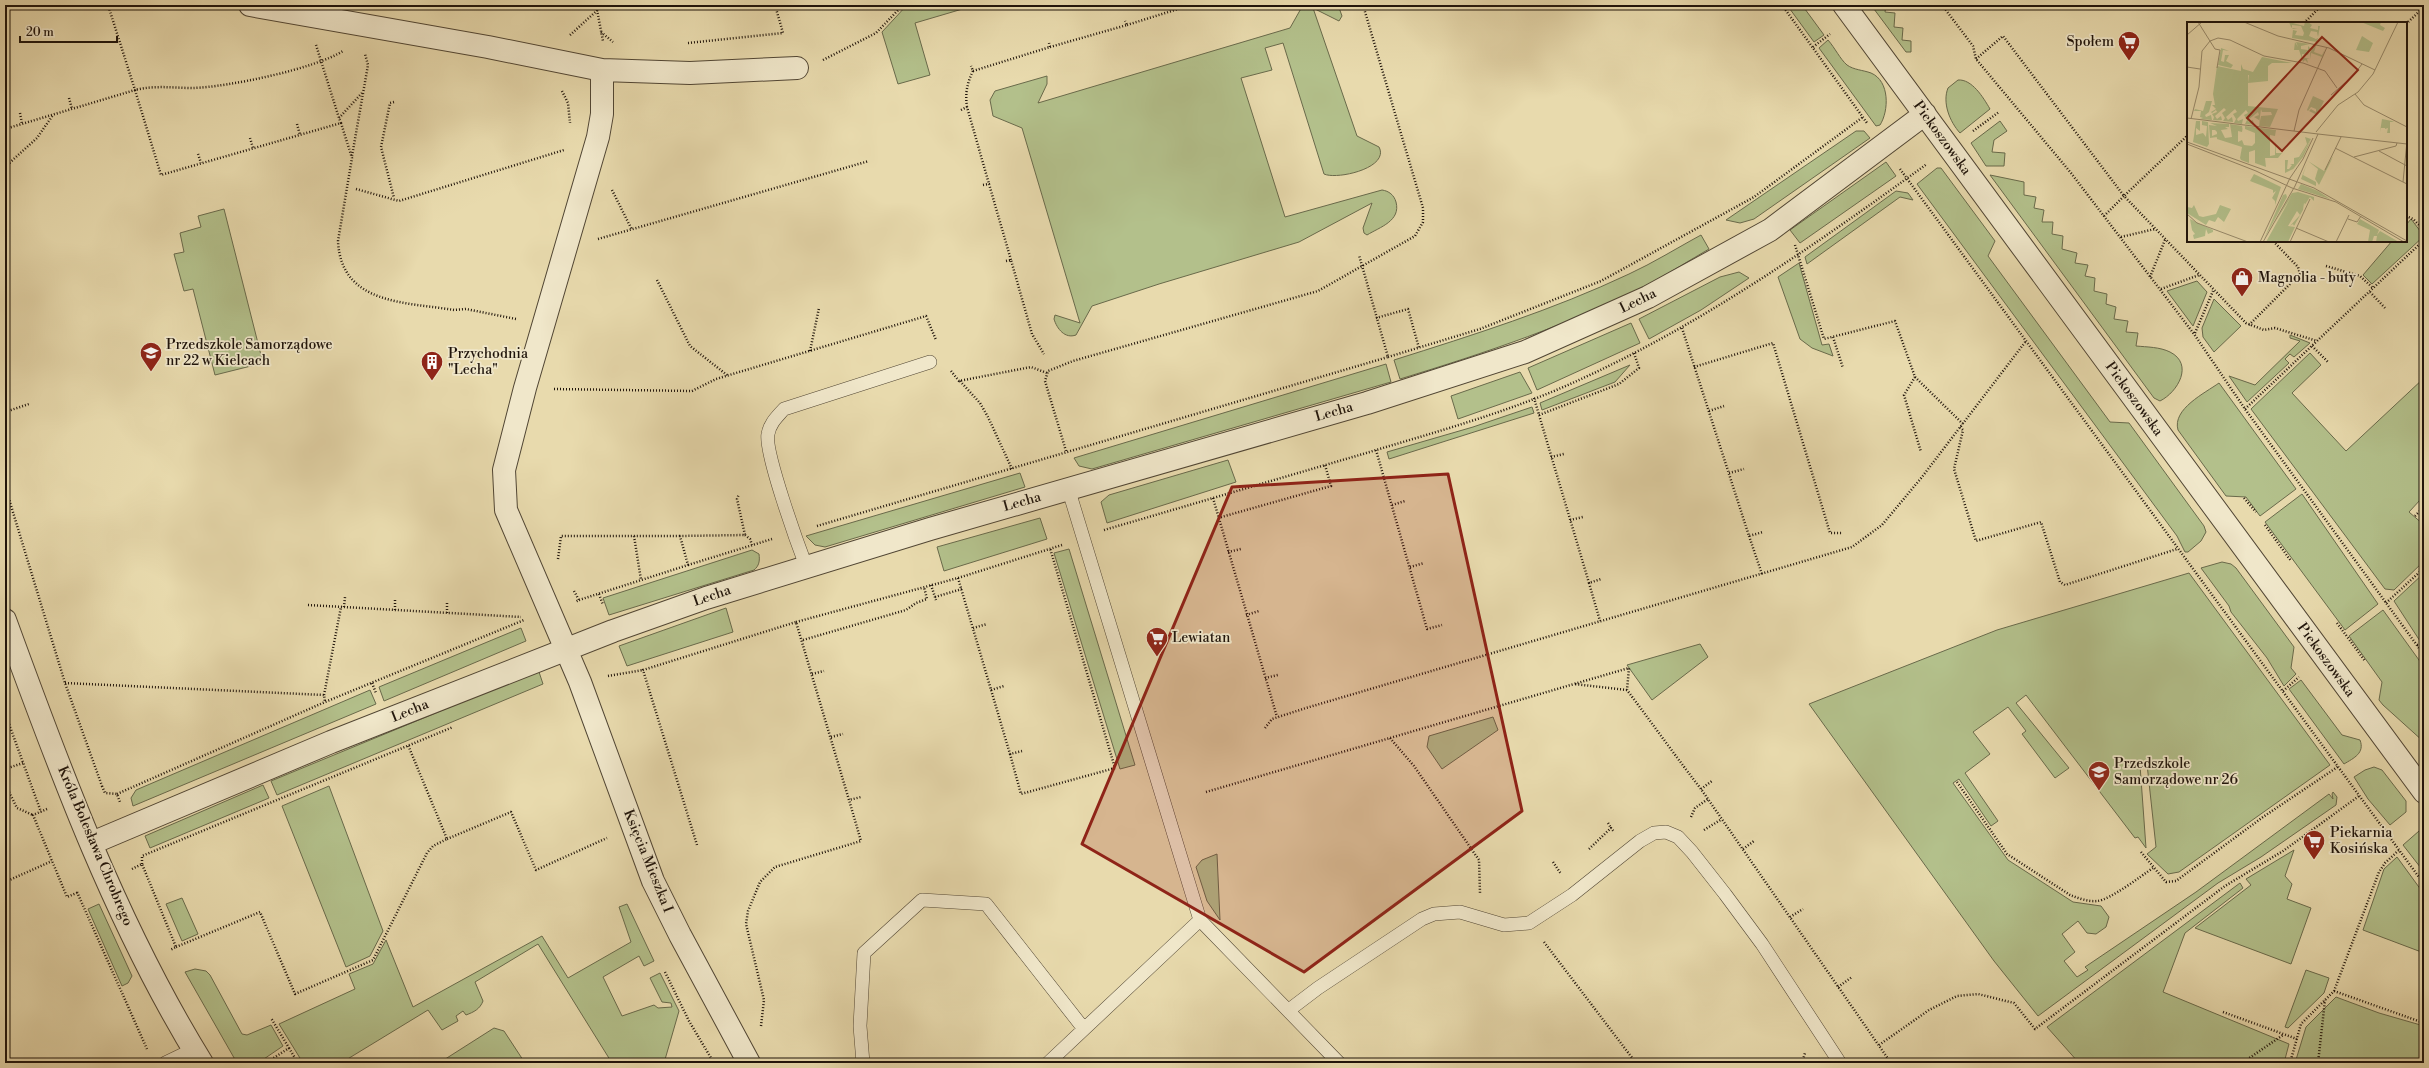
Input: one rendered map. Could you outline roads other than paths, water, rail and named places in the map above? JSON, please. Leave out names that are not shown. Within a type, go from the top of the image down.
[{"type":"street","points":[[250,5],[306,14],[602,70],[690,73],[797,68]]},
{"type":"street","name":"Piekoszowska","points":[[1844,5],[2424,792]]},
{"type":"street","name":"Księcia Mieszka I","points":[[602,70],[602,114],[598,137],[525,388],[504,470],[503,490],[506,510],[567,649],[654,880],[680,935],[749,1063]]},
{"type":"street","name":"Lecha","points":[[92,843],[332,742],[567,649],[706,598],[806,566],[1068,488],[1367,403],[1525,352],[1655,293],[1738,248],[1778,223],[1925,114]]},
{"type":"street","name":"Króla Bolesława Chrobrego","points":[[5,620],[37,709],[92,843],[155,981],[198,1056]]},
{"type":"lane","points":[[806,566],[793,533],[767,435],[773,420],[784,409],[930,362]]},
{"type":"lane","points":[[1068,488],[1200,920],[1339,1063]]},
{"type":"lane","points":[[1289,1010],[1318,988],[1416,923],[1434,914],[1460,912],[1508,925],[1529,923],[1572,895],[1640,841],[1654,833],[1666,832],[1678,837],[1692,852],[1725,894],[1762,944],[1838,1062]]},
{"type":"lane","points":[[863,1063],[860,1026],[864,952],[922,900],[986,904],[1084,1029]]},
{"type":"lane","points":[[1048,1063],[1200,920]]},
{"type":"lane","points":[[165,1063],[198,1056]]},
{"type":"place","name":"Społem","points":[[2129,62]]},
{"type":"place","name":"Magnolia - buty","points":[[2242,298]]},
{"type":"place","name":"Przedszkole Samorządowe nr 22 w Kielcach","points":[[151,372]]},
{"type":"place","name":"Przychodnia \"Lecha\"","points":[[432,382]]},
{"type":"place","name":"Lewiatan","points":[[1157,658]]},
{"type":"place","name":"Przedszkole Samorządowe nr 26","points":[[2099,792]]},
{"type":"place","name":"Piekarnia Kosińska","points":[[2314,860]]}]
